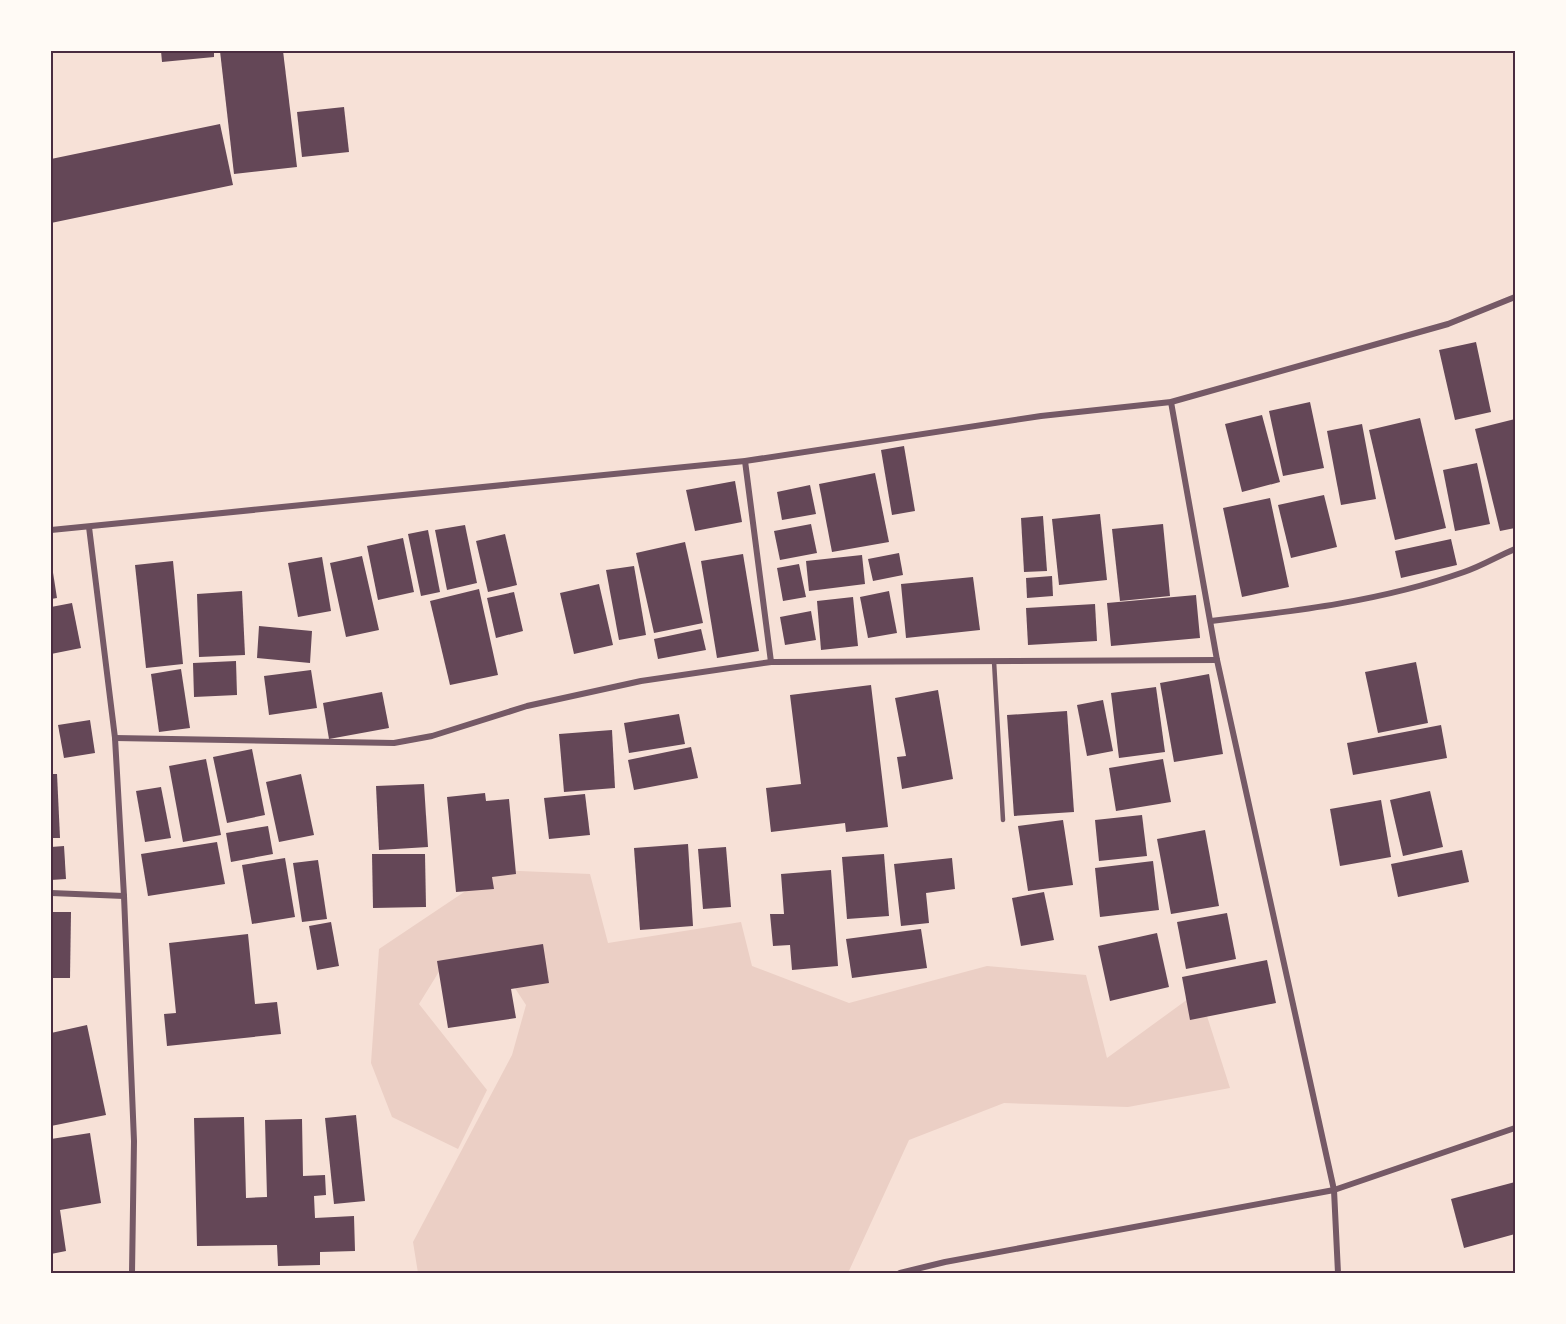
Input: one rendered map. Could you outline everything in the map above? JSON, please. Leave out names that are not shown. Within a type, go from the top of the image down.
[{"type":"street","points":[[51,530],[745,461],[1041,416],[1171,402],[1448,324],[1515,297]]},
{"type":"street","points":[[1171,402],[1217,660],[1334,1190],[1338,1273]]},
{"type":"street","points":[[745,461],[771,662]]},
{"type":"street","points":[[89,527],[115,738],[134,1141],[132,1273]]},
{"type":"street","points":[[1211,621],[1330,607],[1406,590],[1466,571],[1515,549]]},
{"type":"street","points":[[115,738],[394,743],[432,736],[527,706],[641,681],[771,662],[1217,660]]},
{"type":"street","points":[[51,894],[124,896]]},
{"type":"street","points":[[900,1273],[945,1262],[1334,1190],[1515,1128]]},
{"type":"lane","points":[[994,661],[1003,820]]},
{"type":"shaded area","points":[[497,870],[590,874],[608,943],[741,922],[752,966],[849,1003],[987,966],[1086,975],[1107,1058],[1199,991],[1230,1088],[1128,1107],[1004,1103],[909,1140],[848,1273],[418,1273],[413,1242],[512,1055],[526,1005],[507,976],[440,970],[419,1004],[487,1090],[458,1149],[392,1117],[371,1063],[379,949]]},
{"type":"building","points":[[161,51],[214,51],[214,57],[162,62]]},
{"type":"building","points":[[220,51],[283,51],[297,167],[234,174]]},
{"type":"building","points":[[344,107],[349,152],[302,157],[297,112]]},
{"type":"building","points":[[220,124],[233,185],[51,223],[51,159]]},
{"type":"building","points":[[1476,342],[1491,412],[1455,420],[1439,350]]},
{"type":"building","points":[[1310,402],[1324,468],[1283,476],[1269,411]]},
{"type":"building","points":[[1262,415],[1280,482],[1242,492],[1225,424]]},
{"type":"building","points":[[1420,418],[1446,528],[1395,540],[1369,430]]},
{"type":"building","points":[[1515,419],[1515,528],[1500,531],[1475,429]]},
{"type":"building","points":[[1362,424],[1376,499],[1341,505],[1327,431]]},
{"type":"building","points":[[904,446],[915,511],[892,515],[881,450]]},
{"type":"building","points":[[1477,463],[1490,524],[1455,531],[1443,470]]},
{"type":"building","points":[[875,473],[889,542],[832,552],[819,484]]},
{"type":"building","points":[[735,481],[742,522],[695,531],[686,490]]},
{"type":"building","points":[[810,485],[816,514],[782,520],[777,492]]},
{"type":"building","points":[[1324,495],[1337,547],[1291,558],[1278,505]]},
{"type":"building","points":[[1270,498],[1289,587],[1242,597],[1223,508]]},
{"type":"building","points":[[1100,514],[1107,580],[1059,585],[1052,519]]},
{"type":"building","points":[[1043,516],[1047,571],[1024,572],[1021,518]]},
{"type":"building","points":[[811,524],[817,553],[780,560],[774,531]]},
{"type":"building","points":[[1163,524],[1170,596],[1120,601],[1112,529]]},
{"type":"building","points":[[465,525],[477,583],[447,590],[435,530]]},
{"type":"building","points":[[428,530],[440,592],[421,596],[408,534]]},
{"type":"building","points":[[505,534],[517,585],[488,592],[476,541]]},
{"type":"building","points":[[403,538],[414,592],[378,600],[367,546]]},
{"type":"building","points":[[1451,539],[1457,565],[1401,578],[1395,551]]},
{"type":"building","points":[[685,542],[703,623],[654,633],[636,553]]},
{"type":"building","points":[[899,553],[903,575],[873,581],[868,559]]},
{"type":"building","points":[[743,554],[759,651],[717,658],[701,561]]},
{"type":"building","points":[[862,555],[865,584],[809,591],[806,561]]},
{"type":"building","points":[[362,556],[379,630],[346,637],[330,563]]},
{"type":"building","points":[[322,557],[331,611],[298,617],[288,563]]},
{"type":"building","points":[[51,560],[57,598],[51,599]]},
{"type":"building","points":[[173,561],[183,664],[146,668],[135,565]]},
{"type":"building","points":[[799,564],[806,597],[783,601],[777,568]]},
{"type":"building","points":[[634,566],[646,635],[619,640],[606,570]]},
{"type":"building","points":[[1052,576],[1053,596],[1027,598],[1026,578]]},
{"type":"building","points":[[973,577],[980,630],[906,638],[901,584]]},
{"type":"building","points":[[599,584],[613,645],[574,654],[560,593]]},
{"type":"building","points":[[479,589],[498,675],[450,685],[430,601]]},
{"type":"building","points":[[242,591],[245,655],[199,657],[197,594]]},
{"type":"building","points":[[889,591],[897,633],[868,638],[860,597]]},
{"type":"building","points":[[514,592],[523,631],[496,638],[487,598]]},
{"type":"building","points":[[1196,595],[1200,638],[1111,646],[1107,603]]},
{"type":"building","points":[[853,597],[858,646],[821,650],[817,601]]},
{"type":"building","points":[[72,603],[81,648],[51,654],[51,607]]},
{"type":"building","points":[[1095,604],[1097,641],[1028,645],[1026,608]]},
{"type":"building","points":[[811,611],[816,640],[785,645],[780,617]]},
{"type":"building","points":[[259,626],[312,631],[310,663],[257,658]]},
{"type":"building","points":[[701,629],[706,650],[658,659],[654,639]]},
{"type":"building","points":[[236,661],[237,695],[194,697],[193,663]]},
{"type":"building","points":[[1416,662],[1428,723],[1378,733],[1365,672]]},
{"type":"building","points":[[181,669],[190,728],[159,732],[151,674]]},
{"type":"building","points":[[311,670],[317,708],[269,715],[264,676]]},
{"type":"building","points":[[1209,674],[1223,754],[1174,762],[1160,683]]},
{"type":"building","points":[[871,685],[888,827],[846,832],[845,823],[771,832],[766,788],[801,784],[790,695]]},
{"type":"building","points":[[1156,687],[1165,752],[1119,758],[1111,693]]},
{"type":"building","points":[[938,690],[953,779],[902,789],[897,757],[906,756],[895,698]]},
{"type":"building","points":[[382,692],[389,728],[329,739],[323,703]]},
{"type":"building","points":[[1103,700],[1113,751],[1087,756],[1077,705]]},
{"type":"building","points":[[1067,711],[1074,812],[1014,816],[1007,715]]},
{"type":"building","points":[[679,714],[685,744],[629,753],[624,723]]},
{"type":"building","points":[[90,720],[95,753],[64,758],[58,725]]},
{"type":"building","points":[[1441,725],[1447,758],[1353,775],[1347,743]]},
{"type":"building","points":[[612,730],[615,788],[564,792],[559,734]]},
{"type":"building","points":[[691,747],[698,778],[634,790],[628,760]]},
{"type":"building","points":[[252,749],[265,815],[227,823],[213,757]]},
{"type":"building","points":[[206,759],[221,835],[183,842],[169,766]]},
{"type":"building","points":[[1163,759],[1171,802],[1116,811],[1109,768]]},
{"type":"building","points":[[51,774],[57,774],[60,838],[51,838]]},
{"type":"building","points":[[301,774],[314,835],[279,842],[266,782]]},
{"type":"building","points":[[424,784],[428,847],[379,850],[376,786]]},
{"type":"building","points":[[161,787],[171,838],[145,842],[136,791]]},
{"type":"building","points":[[1430,791],[1443,847],[1403,856],[1390,800]]},
{"type":"building","points":[[485,793],[486,801],[509,799],[516,874],[492,877],[494,889],[456,892],[447,797]]},
{"type":"building","points":[[585,794],[590,835],[549,839],[544,798]]},
{"type":"building","points":[[1381,800],[1391,857],[1340,866],[1330,809]]},
{"type":"building","points":[[1142,815],[1147,856],[1099,861],[1095,820]]},
{"type":"building","points":[[1063,820],[1073,885],[1028,891],[1018,826]]},
{"type":"building","points":[[268,826],[273,854],[231,862],[226,833]]},
{"type":"building","points":[[1205,830],[1219,906],[1171,914],[1157,839]]},
{"type":"building","points":[[217,842],[225,884],[148,896],[141,854]]},
{"type":"building","points":[[688,844],[693,926],[640,930],[634,848]]},
{"type":"building","points":[[64,846],[66,879],[51,880],[51,847]]},
{"type":"building","points":[[726,847],[731,907],[703,909],[698,849]]},
{"type":"building","points":[[1462,850],[1469,882],[1398,897],[1391,864]]},
{"type":"building","points":[[372,854],[425,854],[426,907],[373,908]]},
{"type":"building","points":[[884,854],[889,916],[847,919],[842,857]]},
{"type":"building","points":[[285,858],[295,917],[252,924],[242,865]]},
{"type":"building","points":[[952,858],[955,889],[926,893],[929,923],[901,926],[894,864]]},
{"type":"building","points":[[318,860],[327,919],[302,922],[293,863]]},
{"type":"building","points":[[1153,861],[1159,910],[1100,917],[1095,868]]},
{"type":"building","points":[[831,870],[838,966],[792,970],[790,945],[773,946],[770,914],[784,914],[781,874]]},
{"type":"building","points":[[1044,892],[1054,940],[1021,946],[1012,898]]},
{"type":"building","points":[[51,912],[71,912],[70,978],[51,978]]},
{"type":"building","points":[[1227,913],[1236,959],[1186,969],[1177,922]]},
{"type":"building","points":[[331,922],[339,966],[317,970],[309,926]]},
{"type":"building","points":[[921,929],[927,968],[852,978],[846,939]]},
{"type":"building","points":[[1157,933],[1169,987],[1110,1001],[1098,946]]},
{"type":"building","points":[[248,934],[255,1004],[277,1002],[281,1034],[167,1046],[164,1014],[176,1013],[169,943]]},
{"type":"building","points":[[543,944],[549,983],[511,989],[516,1018],[448,1028],[437,961]]},
{"type":"building","points":[[1267,960],[1276,1003],[1190,1020],[1182,977]]},
{"type":"building","points":[[87,1025],[106,1115],[51,1126],[51,1033]]},
{"type":"building","points":[[356,1115],[365,1201],[334,1204],[325,1118]]},
{"type":"building","points":[[244,1117],[246,1198],[267,1197],[265,1120],[302,1119],[303,1176],[325,1175],[326,1195],[314,1196],[315,1218],[354,1216],[355,1251],[320,1252],[320,1265],[278,1266],[277,1245],[197,1246],[194,1118]]},
{"type":"building","points":[[90,1133],[101,1203],[60,1210],[66,1251],[51,1254],[51,1139]]},
{"type":"building","points":[[1515,1182],[1515,1234],[1464,1248],[1451,1199]]}]
